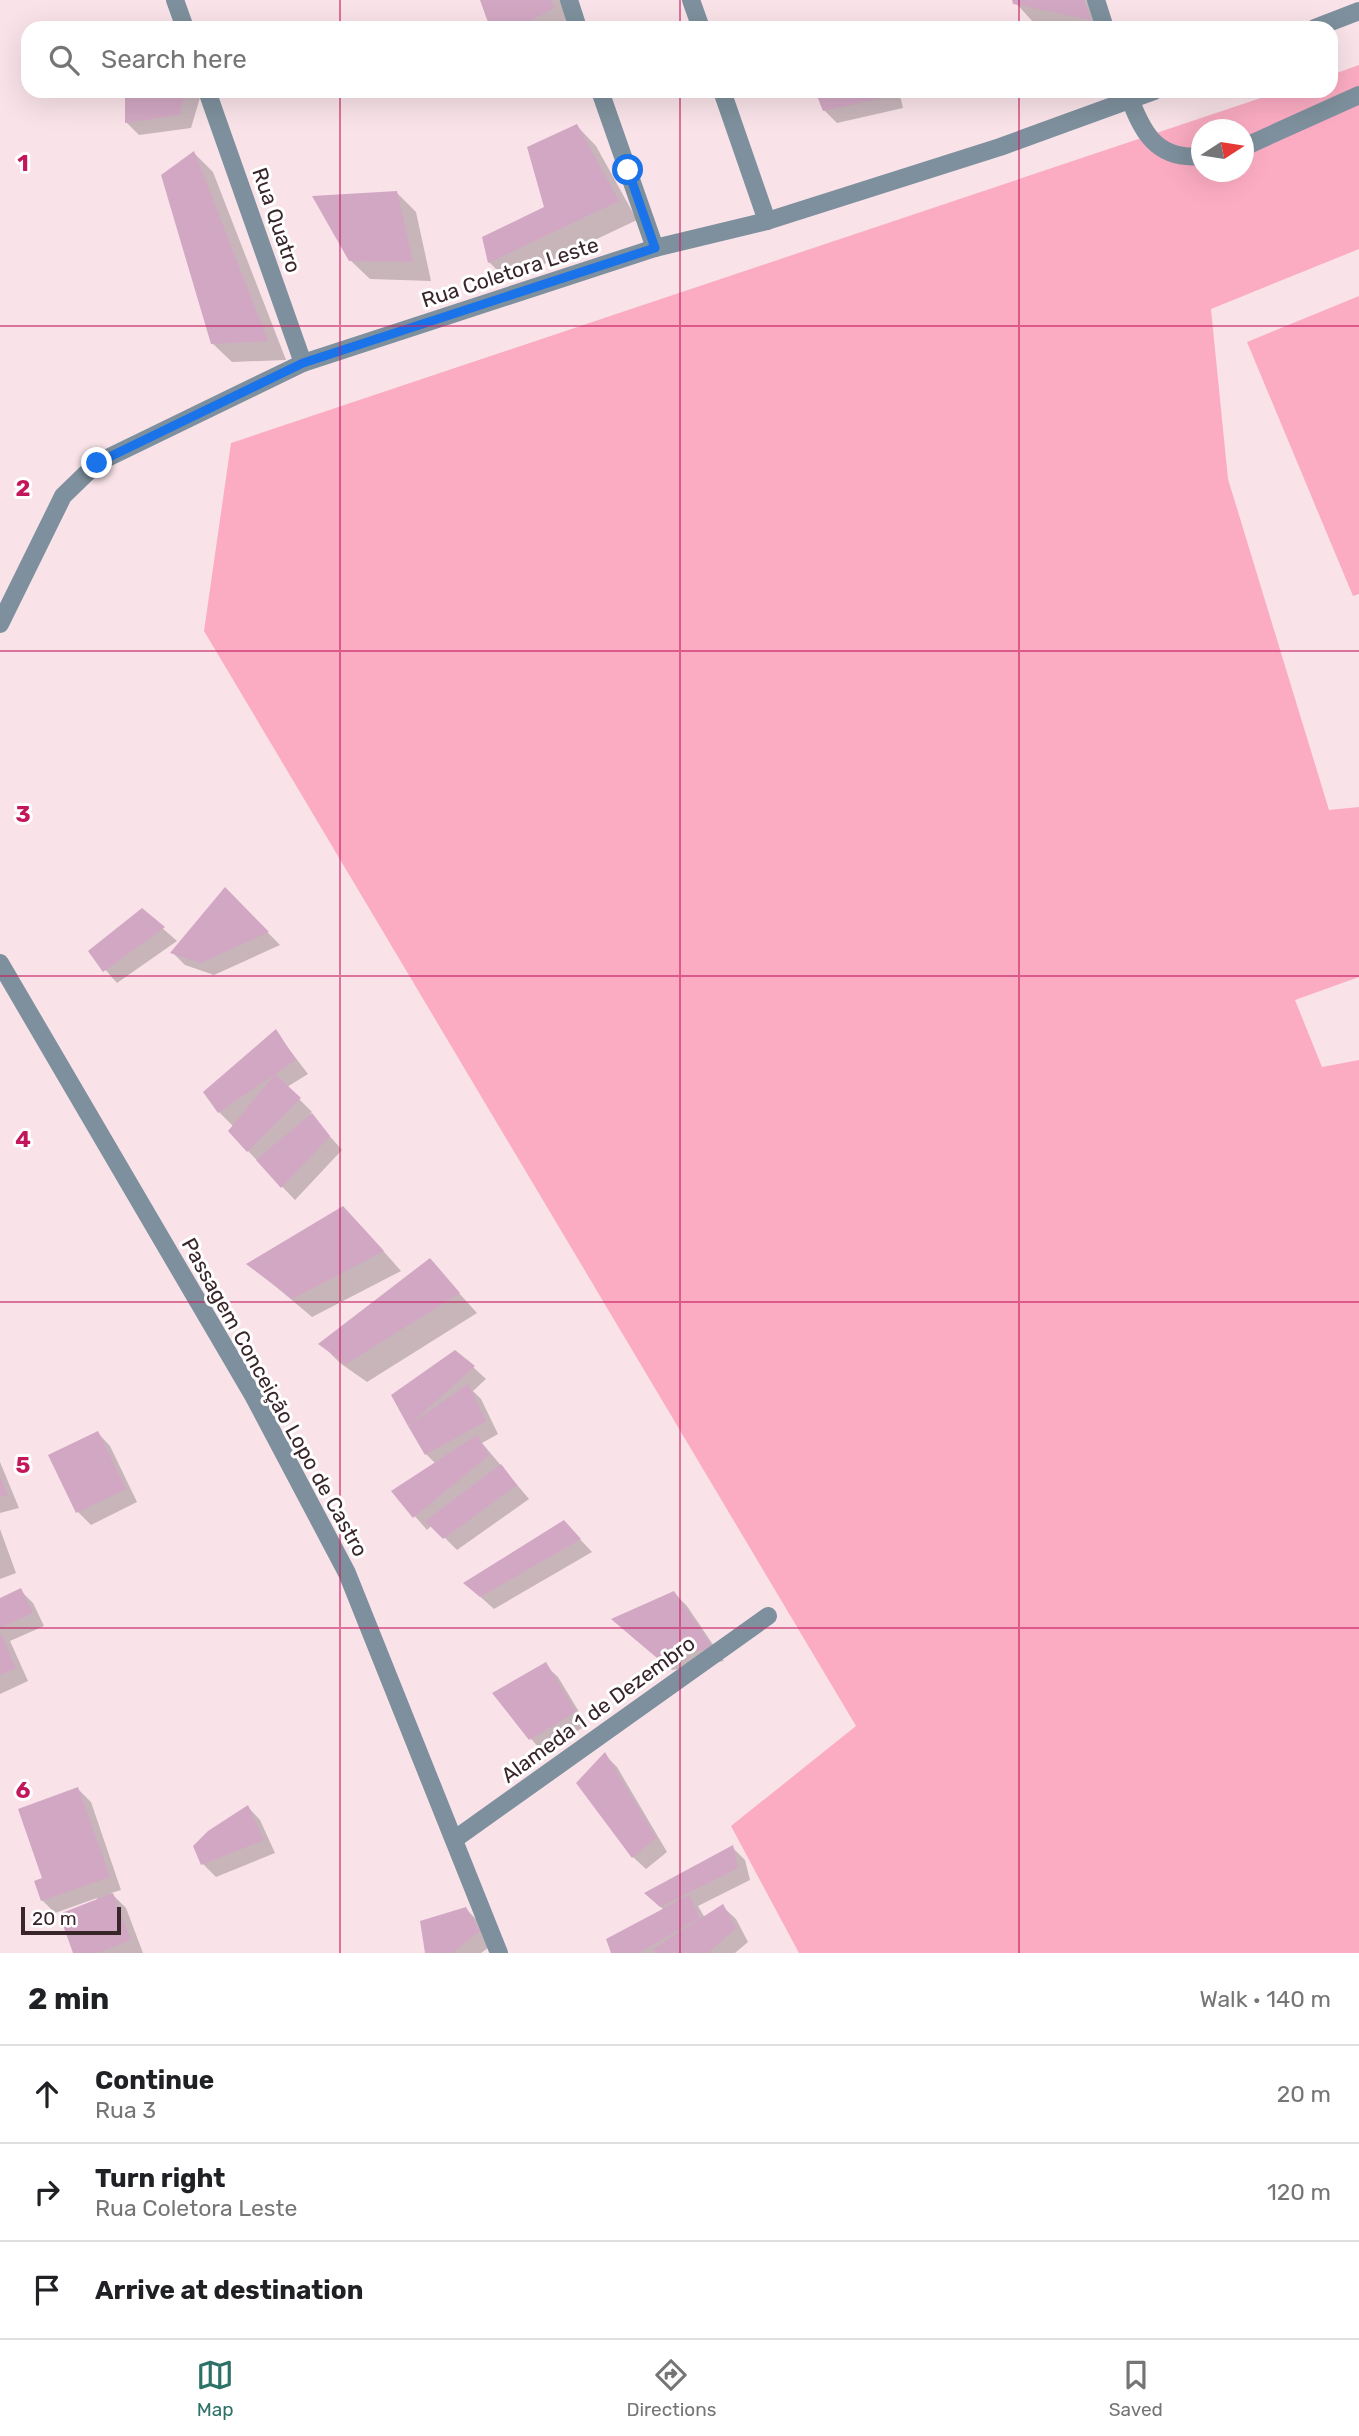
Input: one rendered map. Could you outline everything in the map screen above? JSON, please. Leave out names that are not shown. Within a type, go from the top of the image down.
[{"type":"street","points":[[175,0],[182,21]]},
{"type":"street","points":[[569,0],[576,21]]},
{"type":"street","points":[[691,0],[698,21]]},
{"type":"street","points":[[1096,0],[1103,21]]},
{"type":"street","points":[[1332,21],[1359,10]]},
{"type":"street","points":[[1254,142],[1359,95]]},
{"type":"street","name":"Rua Quatro","points":[[209,98],[303,363]]},
{"type":"street","points":[[602,98],[655,248]]},
{"type":"street","points":[[724,98],[767,221]]},
{"type":"street","name":"Rua Coletora Leste","points":[[0,624],[63,496],[97,463],[303,363],[655,248],[767,221],[1000,147],[1124,98]]},
{"type":"street","points":[[1130,98],[1150,139],[1167,154],[1191,155]]},
{"type":"street","name":"Passagem Conceição Lopo de Castro","points":[[0,963],[254,1397],[347,1573],[499,1953]]},
{"type":"street","name":"Alameda 1 de Dezembro","points":[[455,1839],[768,1616]]},
{"type":"shaded area","points":[[1359,65],[1359,249],[1211,309],[1228,479],[1329,810],[1359,807],[1359,977],[1295,1000],[1322,1067],[1359,1060],[1359,1953],[799,1953],[731,1826],[856,1726],[204,631],[231,443],[1191,121],[1191,182],[1254,182],[1254,119],[1198,119],[1261,98],[1338,98],[1338,72]]},
{"type":"shaded area","points":[[1359,296],[1359,594],[1353,596],[1247,342]]},
{"type":"building","points":[[480,0],[551,0],[554,8],[530,21],[488,21]]},
{"type":"building","points":[[1012,0],[1084,0],[1091,20],[1013,4]]},
{"type":"building","points":[[125,98],[184,98],[179,115],[125,123]]},
{"type":"building","points":[[818,98],[882,98],[823,111]]},
{"type":"building","points":[[577,124],[619,201],[488,263],[482,237],[544,207],[527,147]]},
{"type":"building","points":[[194,151],[268,341],[211,344],[161,175]]},
{"type":"building","points":[[397,191],[413,262],[349,261],[312,196]]},
{"type":"building","points":[[225,887],[269,932],[201,963],[170,953]]},
{"type":"building","points":[[142,908],[165,927],[103,972],[88,951]]},
{"type":"building","points":[[276,1029],[296,1060],[218,1113],[203,1092]]},
{"type":"building","points":[[275,1074],[301,1098],[247,1152],[228,1131]]},
{"type":"building","points":[[312,1113],[330,1136],[281,1188],[256,1160]]},
{"type":"building","points":[[343,1206],[384,1251],[292,1299],[246,1264]]},
{"type":"building","points":[[430,1258],[460,1293],[346,1364],[318,1344]]},
{"type":"building","points":[[455,1350],[475,1366],[408,1426],[391,1395]]},
{"type":"building","points":[[468,1384],[486,1421],[425,1455],[408,1426]]},
{"type":"building","points":[[98,1431],[126,1489],[76,1513],[48,1455]]},
{"type":"building","points":[[477,1435],[489,1455],[413,1518],[391,1491]]},
{"type":"building","points":[[501,1464],[517,1485],[443,1539],[425,1521]]},
{"type":"building","points":[[0,1476],[8,1495],[0,1497]]},
{"type":"building","points":[[564,1520],[581,1539],[480,1597],[463,1583]]},
{"type":"building","points":[[21,1588],[33,1613],[0,1628],[0,1598]]},
{"type":"building","points":[[674,1591],[713,1648],[657,1658],[611,1619]]},
{"type":"building","points":[[0,1632],[16,1668],[0,1675]]},
{"type":"building","points":[[546,1662],[576,1712],[529,1740],[492,1693]]},
{"type":"building","points":[[605,1752],[656,1838],[632,1858],[576,1783]]},
{"type":"building","points":[[78,1787],[110,1877],[41,1901],[34,1881],[42,1878],[18,1809]]},
{"type":"building","points":[[248,1805],[264,1840],[201,1865],[193,1846],[208,1831]]},
{"type":"building","points":[[733,1845],[738,1868],[660,1907],[644,1893]]},
{"type":"building","points":[[113,1893],[131,1940],[98,1953],[73,1953],[59,1914]]},
{"type":"building","points":[[689,1895],[700,1918],[638,1953],[611,1953],[606,1939]]},
{"type":"building","points":[[723,1904],[736,1928],[708,1953],[655,1953],[653,1949]]},
{"type":"building","points":[[466,1907],[480,1931],[452,1953],[425,1953],[420,1921]]},
{"type":"route","points":[[97,463],[303,363],[655,248],[628,170]]}]
